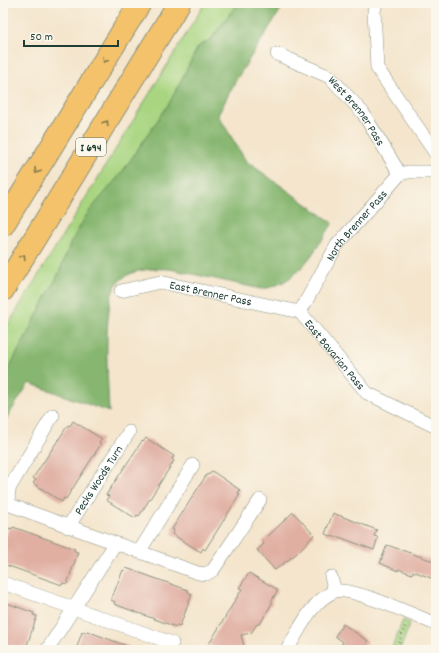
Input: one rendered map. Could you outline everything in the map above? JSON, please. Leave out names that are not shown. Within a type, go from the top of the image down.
[{"type":"highway","name":"I 694","points":[[3,225],[140,3]]},
{"type":"highway","name":"I 694","points":[[3,290],[179,3]]},
{"type":"street","points":[[376,3],[374,11],[377,68],[436,154]]},
{"type":"street","name":"West Brenner Pass","points":[[277,54],[330,77],[363,113],[400,174]]},
{"type":"street","points":[[400,174],[408,172],[436,172]]},
{"type":"street","name":"North Brenner Pass","points":[[300,312],[337,245],[400,174]]},
{"type":"street","name":"East Brenner Pass","points":[[121,291],[160,282],[300,312]]},
{"type":"street","name":"East Bavarian Pass","points":[[300,312],[367,393],[436,427]]},
{"type":"street","name":"Pecks Woods Turn","points":[[54,415],[10,487],[8,500],[10,505],[115,544],[198,573],[206,574],[213,570],[260,500]]},
{"type":"street","name":"Pecks Woods Turn","points":[[68,527],[129,432]]},
{"type":"street","points":[[139,552],[193,465]]},
{"type":"street","points":[[47,650],[115,544]]},
{"type":"street","points":[[331,577],[335,591]]},
{"type":"street","points":[[3,583],[172,643]]},
{"type":"street","points":[[287,650],[317,602],[326,594],[335,591],[347,590],[436,624]]},
{"type":"path","points":[[396,650],[409,614]]},
{"type":"green space","points":[[205,3],[238,3],[211,39],[198,47],[170,102],[123,171],[71,242],[59,273],[3,380],[3,333]]},
{"type":"green space","points":[[238,3],[285,3],[236,80],[218,115],[246,161],[333,223],[304,265],[285,281],[274,286],[261,289],[170,269],[148,269],[127,276],[116,285],[109,310],[107,328],[107,365],[109,412],[29,383],[3,424],[3,380],[59,273],[71,242],[87,214],[123,171],[170,102],[198,47],[211,39]]},
{"type":"green space","points":[[403,620],[410,623],[400,650],[391,650]]},
{"type":"building","points":[[73,421],[102,439],[99,443],[101,444],[66,499],[64,498],[62,502],[33,483],[36,480],[33,478],[68,425],[70,426]]},
{"type":"building","points":[[146,438],[174,456],[172,459],[174,461],[139,516],[137,515],[135,518],[106,500],[109,496],[106,495],[142,441],[143,442]]},
{"type":"building","points":[[212,471],[240,490],[238,493],[240,494],[205,550],[203,548],[201,552],[172,534],[174,530],[172,529],[207,474],[209,475]]},
{"type":"building","points":[[293,512],[314,535],[296,554],[275,570],[257,550],[264,544],[262,542]]},
{"type":"building","points":[[333,513],[377,530],[374,536],[378,537],[374,550],[339,537],[325,534]]},
{"type":"building","points":[[13,527],[75,549],[74,551],[78,552],[67,584],[63,583],[62,585],[3,564],[3,545],[9,528],[12,529]]},
{"type":"building","points":[[387,545],[436,562],[436,580],[413,571],[412,574],[398,569],[398,571],[380,563]]},
{"type":"building","points":[[126,568],[188,590],[188,592],[192,594],[180,626],[177,625],[176,627],[114,604],[115,602],[111,600],[123,570],[125,571]]},
{"type":"building","points":[[249,573],[278,590],[272,600],[272,603],[260,624],[257,624],[251,633],[241,635],[244,646],[241,650],[210,650],[212,646],[209,644],[242,589],[239,588]]},
{"type":"building","points":[[7,603],[34,613],[33,615],[37,616],[26,648],[21,646],[21,649],[3,642],[3,604],[6,605]]},
{"type":"building","points":[[343,624],[368,641],[362,650],[345,650],[340,647],[343,642],[335,636]]},
{"type":"building","points":[[87,631],[135,650],[76,650],[82,632],[86,633]]}]
